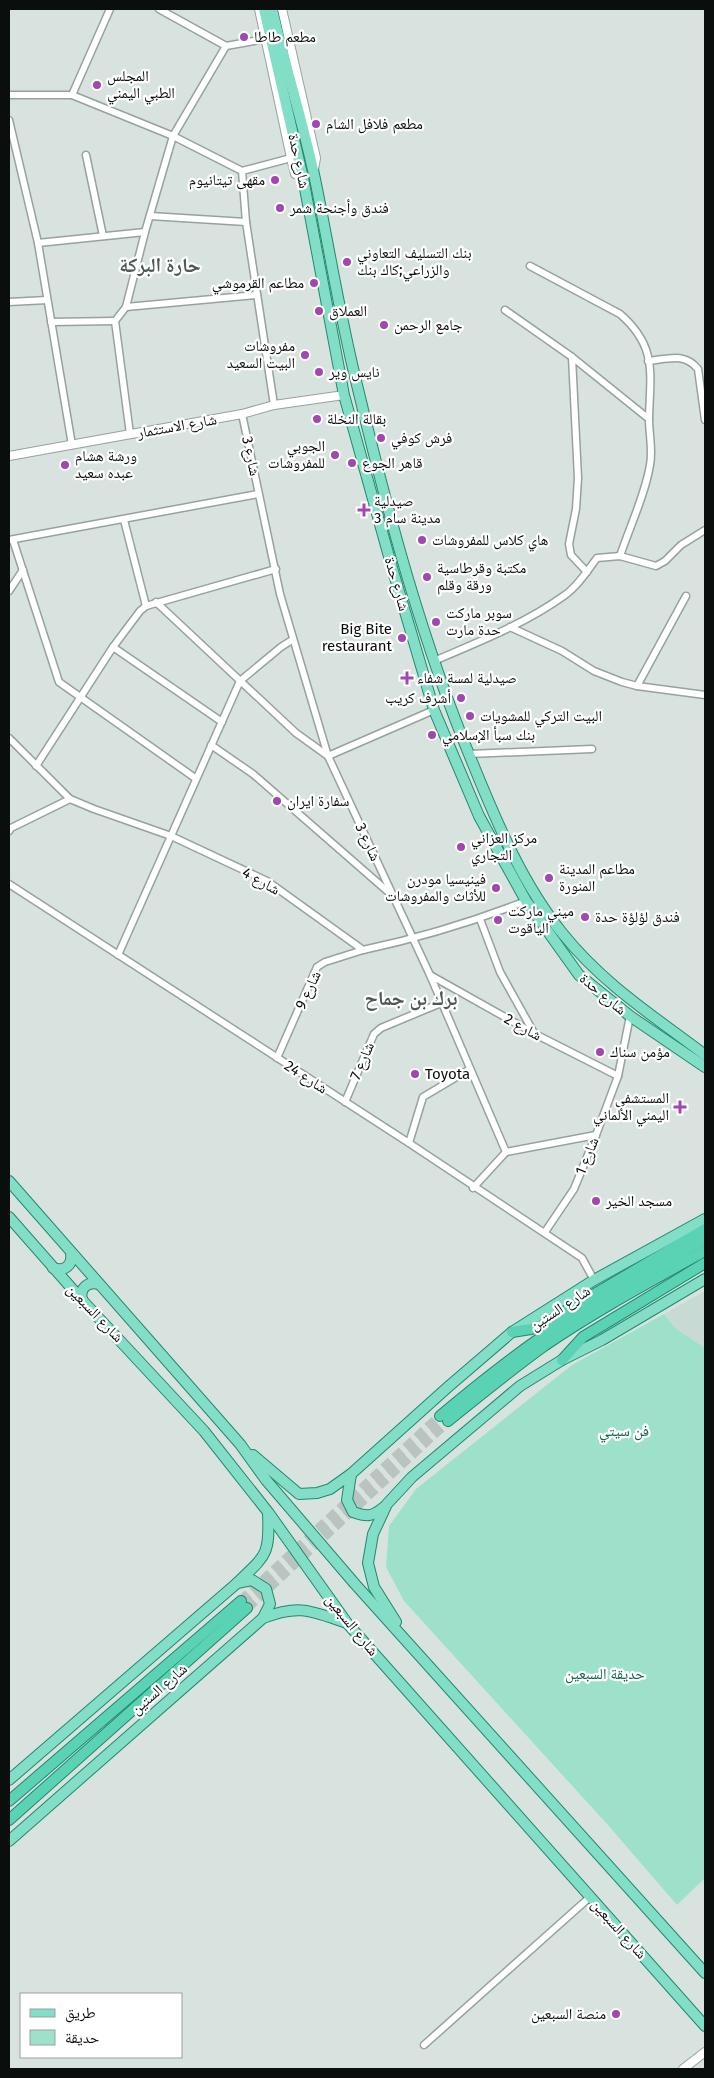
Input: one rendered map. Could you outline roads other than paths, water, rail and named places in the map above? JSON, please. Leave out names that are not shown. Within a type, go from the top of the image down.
[{"type":"highway","points":[[512,1332],[532,1330],[705,1229]]},
{"type":"highway","name":"شارع الستين","points":[[705,1240],[622,1286],[543,1336],[490,1375],[444,1418],[545,1346],[628,1294],[705,1251]]},
{"type":"highway","points":[[562,1360],[582,1337],[705,1263]]},
{"type":"highway","name":"شارع الستين","points":[[9,1801],[244,1604],[9,1820]]},
{"type":"main road","name":"شارع حدة","points":[[264,9],[303,178],[344,395],[434,710],[479,816],[526,901],[579,975],[630,1016],[705,1067]]},
{"type":"main road","name":"شارع حدة","points":[[272,9],[314,174],[356,383],[403,564],[448,704],[468,754],[491,808],[538,898],[561,932],[582,958],[609,982],[705,1055]]},
{"type":"main road","points":[[602,994],[609,982]]},
{"type":"main road","name":"شارع السبعين","points":[[9,1181],[240,1444],[266,1480],[409,1644],[705,1973]]},
{"type":"main road","name":"شارع السبعين","points":[[9,1217],[82,1300],[204,1431],[268,1512],[348,1623],[705,2026]]},
{"type":"main road","points":[[240,1444],[300,1494],[317,1493],[330,1489],[351,1474],[448,1386],[512,1332],[594,1280],[705,1219]]},
{"type":"main road","points":[[53,1268],[60,1270],[68,1267],[71,1260],[71,1252]]},
{"type":"main road","points":[[351,1474],[347,1500],[353,1512],[366,1516],[377,1513],[412,1477],[520,1386],[705,1279]]},
{"type":"main road","points":[[82,1300],[81,1293],[85,1286],[92,1283],[99,1284]]},
{"type":"main road","points":[[387,1504],[373,1534],[368,1563],[374,1588],[409,1644]]},
{"type":"main road","name":"شارع الستين","points":[[9,1780],[236,1584],[261,1559],[267,1550],[269,1539],[268,1512]]},
{"type":"main road","points":[[236,1584],[252,1580],[266,1588],[270,1604],[263,1618]]},
{"type":"main road","name":"شارع الستين","points":[[9,1840],[263,1618],[283,1611],[303,1610],[348,1623]]},
{"type":"street","points":[[72,95],[110,9]]},
{"type":"street","points":[[159,9],[226,46],[266,39]]},
{"type":"street","points":[[259,9],[291,158],[296,174],[303,178]]},
{"type":"street","points":[[282,9],[316,158],[314,174]]},
{"type":"street","points":[[130,434],[115,321],[126,307],[145,232],[173,136],[226,46]]},
{"type":"street","points":[[9,95],[72,95],[173,136],[242,171],[291,158]]},
{"type":"street","points":[[9,120],[11,145],[38,244],[72,445]]},
{"type":"street","points":[[86,155],[103,236]]},
{"type":"street","points":[[242,171],[246,222],[274,405]]},
{"type":"street","points":[[150,216],[246,222]]},
{"type":"street","points":[[38,244],[145,232]]},
{"type":"street","points":[[530,266],[620,314],[632,325],[646,346],[652,377],[649,419],[651,464],[620,556]]},
{"type":"street","points":[[126,307],[257,295]]},
{"type":"street","points":[[9,302],[47,300]]},
{"type":"street","points":[[505,310],[572,357],[649,419]]},
{"type":"street","points":[[51,322],[115,321]]},
{"type":"street","points":[[572,357],[578,478],[576,509],[569,544],[571,555],[586,572]]},
{"type":"street","points":[[648,361],[683,358],[694,364],[698,369],[705,420]]},
{"type":"street","name":"شارع الاستثمار","points":[[9,456],[242,414],[274,405],[344,395]]},
{"type":"street","name":"شارع 3","points":[[242,414],[280,594],[292,640],[328,756],[414,940],[506,1152]]},
{"type":"street","points":[[195,778],[59,682],[11,540],[258,494]]},
{"type":"street","points":[[124,520],[146,606]]},
{"type":"street","points":[[434,661],[510,627],[565,595],[581,580],[597,558],[620,556],[656,566],[665,561],[680,545],[705,530]]},
{"type":"street","points":[[36,766],[113,648],[140,611],[146,606],[276,569]]},
{"type":"street","points":[[9,591],[22,570]]},
{"type":"street","points":[[637,686],[686,596]]},
{"type":"street","points":[[156,602],[296,733],[328,756],[434,710]]},
{"type":"street","points":[[510,627],[562,651],[594,671],[637,686],[705,695]]},
{"type":"street","points":[[118,955],[195,778],[240,681],[281,646],[292,640]]},
{"type":"street","points":[[113,648],[222,722]]},
{"type":"street","name":"شارع 4","points":[[9,738],[70,799],[94,810],[171,836],[267,881],[363,950]]},
{"type":"street","points":[[211,745],[253,774],[395,898]]},
{"type":"street","points":[[468,754],[592,748]]},
{"type":"street","points":[[9,829],[70,799]]},
{"type":"street","name":"شارع 24","points":[[9,884],[409,1143],[473,1188],[545,1232],[582,1258],[594,1280]]},
{"type":"street","points":[[363,950],[414,940],[480,919],[526,901]]},
{"type":"street","points":[[480,919],[500,972],[535,1034]]},
{"type":"street","name":"شارع 9","points":[[277,1058],[317,967],[325,962],[363,950]]},
{"type":"street","name":"شارع 2","points":[[430,976],[535,1034],[618,1076]]},
{"type":"street","name":"شارع 7","points":[[345,1102],[374,1034],[381,1028],[441,1003]]},
{"type":"street","name":"شارع 1","points":[[545,1232],[574,1189],[596,1135],[618,1076],[630,1016]]},
{"type":"street","points":[[409,1143],[423,1097],[470,1069]]},
{"type":"street","points":[[473,1188],[506,1152],[596,1135]]},
{"type":"street","points":[[424,2045],[590,1897]]},
{"type":"street","points":[[683,2069],[705,2052]]},
{"type":"tunnel","points":[[241,1601],[440,1416]]},
{"type":"tunnel","points":[[247,1608],[448,1421]]},
{"type":"place","name":"مطعم طاطا","points":[[244,37]]},
{"type":"place","name":"المجلس الطبي اليمني","points":[[97,85]]},
{"type":"place","name":"مطعم فلافل الشام","points":[[316,124]]},
{"type":"place","name":"مقهى تيتانيوم","points":[[275,180]]},
{"type":"place","name":"فندق وأجنحة شمر","points":[[280,208]]},
{"type":"place","name":"بنك التسليف التعاوني والزراعي;كاك بنك","points":[[347,262]]},
{"type":"place","name":"مطاعم القرموشي","points":[[314,283]]},
{"type":"place","name":"العملاق","points":[[319,311]]},
{"type":"place","name":"جامع الرحمن","points":[[384,325]]},
{"type":"place","name":"مفروشات البيت السعيد","points":[[305,355]]},
{"type":"place","name":"نايس وير","points":[[319,372]]},
{"type":"place","name":"بقالة النخلة","points":[[317,419]]},
{"type":"place","name":"فرش كوفي","points":[[381,438]]},
{"type":"place","name":"الجوبي للمفروشات","points":[[335,455]]},
{"type":"place","name":"قاهر الجوع","points":[[352,463]]},
{"type":"place","name":"ورشة هشام عبده سعيد","points":[[65,465]]},
{"type":"place","name":"صيدلية مدينة سام 3","points":[[364,510]]},
{"type":"place","name":"هاي كلاس للمفروشات","points":[[422,540]]},
{"type":"place","name":"مكتبة وقرطاسية ورقة وقلم","points":[[427,577]]},
{"type":"place","name":"سوبر ماركت حدة مارت","points":[[436,622]]},
{"type":"place","name":"Big Bite restaurant","points":[[402,638]]},
{"type":"place","name":"صيدلية لمسة شفاء","points":[[407,678]]},
{"type":"place","name":"أشرف كريب","points":[[461,698]]},
{"type":"place","name":"البيت التركي للمشويات","points":[[470,716]]},
{"type":"place","name":"بنك سبأ الإسلامي","points":[[432,735]]},
{"type":"place","name":"سفارة ايران","points":[[277,801]]},
{"type":"place","name":"مركز العزاني التجاري","points":[[461,847]]},
{"type":"place","name":"مطاعم المدينة المنورة","points":[[549,878]]},
{"type":"place","name":"فينيسيا مودرن للأثاث والمفروشات","points":[[496,888]]},
{"type":"place","name":"فندق لؤلؤة حدة","points":[[585,917]]},
{"type":"place","name":"ميني ماركت الياقوت","points":[[498,920]]},
{"type":"place","name":"مؤمن سناك","points":[[600,1052]]},
{"type":"place","name":"Toyota","points":[[415,1074]]},
{"type":"place","name":"المستشفى اليمني الألماني","points":[[680,1107]]},
{"type":"place","name":"مسجد الخير","points":[[596,1201]]},
{"type":"place","name":"منصة السبعين","points":[[616,2014]]},
{"type":"district","name":"حارة البركة","points":[[160,265]]},
{"type":"district","name":"برك بن جماح","points":[[411,998]]},
{"type":"park label","name":"فن سيتي","points":[[624,1431]]},
{"type":"park label","name":"حديقة السبعين","points":[[605,1674]]}]
